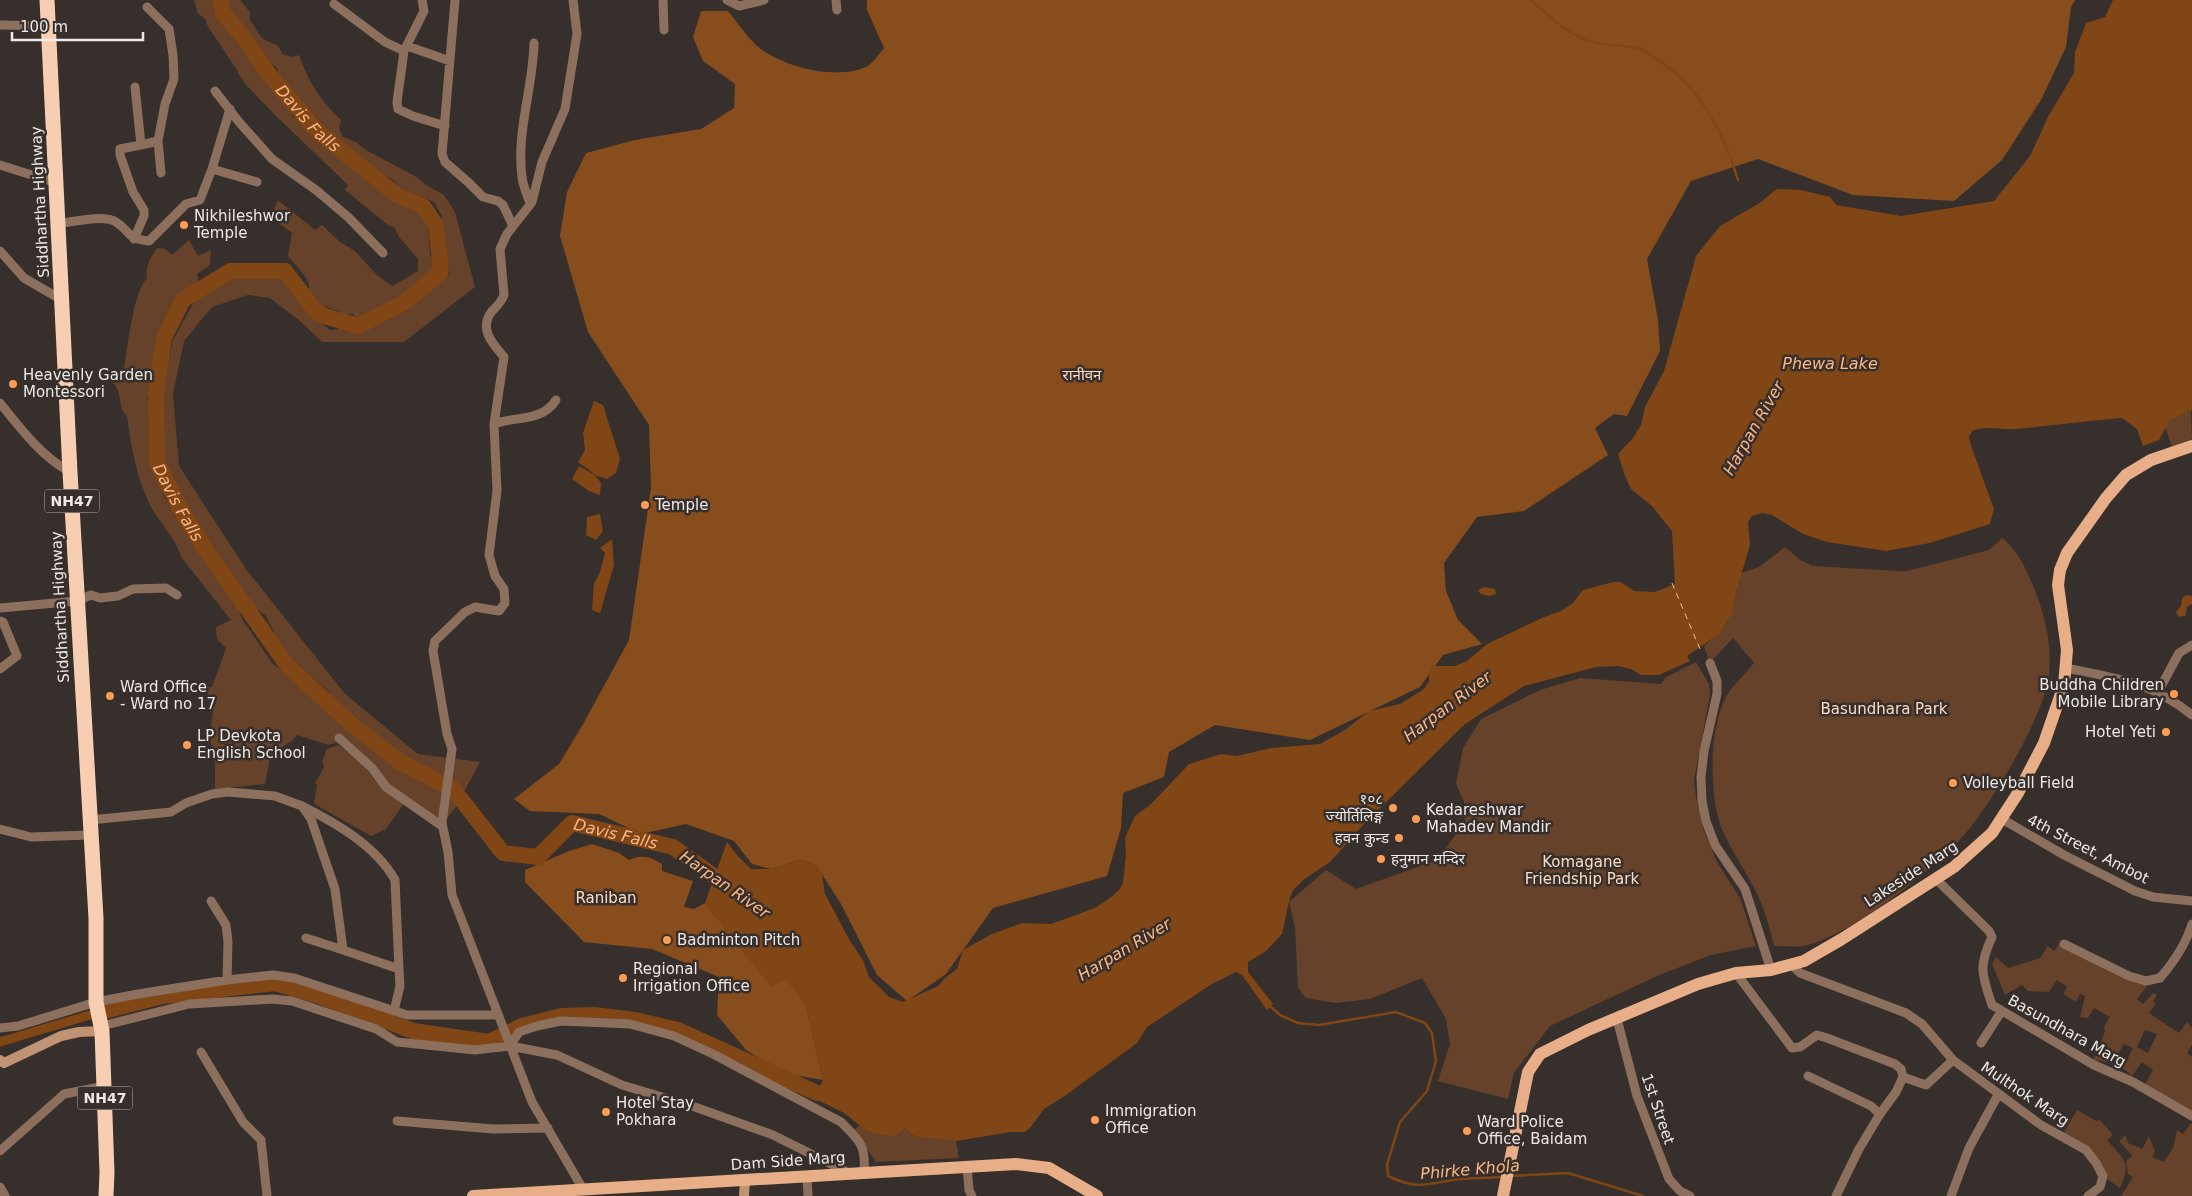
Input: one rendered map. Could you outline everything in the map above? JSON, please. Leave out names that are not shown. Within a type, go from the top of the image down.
[{"type":"highway","name":"Siddhartha Highway","points":[[47,0],[70,472],[96,918],[96,1002]]},
{"type":"highway","name":"NH47","points":[[96,1002],[101,1027],[105,1086],[106,1196]]},
{"type":"highway","name":"NH47","points":[[107,1173],[115,1196]]},
{"type":"main road","name":"Lakeside Marg","points":[[1503,1192],[1528,1072],[1540,1054],[1588,1030],[1674,993],[1736,973],[1792,966],[1842,939],[1936,879],[1982,844],[2002,819],[2044,743],[2060,697],[2066,668],[2064,622],[2058,585],[2060,570],[2067,553],[2106,498],[2126,475],[2145,463],[2192,446]]},
{"type":"main road","name":"Dam Side Marg","points":[[473,1196],[588,1191],[849,1173],[1016,1164],[1041,1166],[1058,1173],[1097,1196]]},
{"type":"street","points":[[422,0],[424,11],[406,48],[398,109],[445,126]]},
{"type":"street","points":[[455,0],[442,154],[445,162],[483,197],[498,201],[503,205],[513,226]]},
{"type":"street","points":[[573,0],[577,34],[565,109],[542,162],[532,202],[503,240],[500,249],[504,295],[501,302],[490,313],[486,327],[489,340],[504,358],[494,424],[498,491],[489,555],[496,576],[504,589],[505,603],[499,612],[475,607],[457,618],[434,641],[433,651],[447,734],[452,749],[442,824],[448,852],[452,895],[532,1102],[588,1191]]},
{"type":"street","points":[[663,0],[664,30]]},
{"type":"street","points":[[727,0],[739,6],[764,0]]},
{"type":"street","points":[[836,0],[837,10]]},
{"type":"street","points":[[334,4],[385,42],[450,62]]},
{"type":"street","points":[[147,6],[169,29],[173,55],[174,79],[165,104],[158,141],[161,173]]},
{"type":"street","points":[[0,25],[49,26]]},
{"type":"street","points":[[530,203],[522,179],[521,142],[526,104],[534,68],[534,43]]},
{"type":"street","points":[[135,87],[140,144]]},
{"type":"street","points":[[216,91],[272,159],[316,190],[348,217],[383,253]]},
{"type":"street","points":[[58,224],[94,218],[115,221],[134,239],[149,241],[186,204],[200,200],[212,169],[230,109]]},
{"type":"street","points":[[134,239],[144,216],[144,210],[133,192],[120,155],[120,149],[158,141]]},
{"type":"street","points":[[0,165],[56,183]]},
{"type":"street","points":[[212,169],[256,182]]},
{"type":"street","points":[[0,250],[24,278],[62,300]]},
{"type":"street","points":[[494,424],[507,420],[537,416],[550,410],[556,400]]},
{"type":"street","points":[[0,402],[18,426],[56,464],[70,472]]},
{"type":"street","points":[[0,610],[77,601],[91,594],[100,598],[118,596],[133,589],[166,588],[177,595]]},
{"type":"street","points":[[0,621],[3,622],[17,654],[16,658],[0,669]]},
{"type":"street","points":[[2158,692],[2179,653],[2192,646]]},
{"type":"street","points":[[1710,663],[1716,682],[1717,694],[1704,752],[1701,777],[1702,801],[1706,821],[1715,845],[1745,889],[1771,970]]},
{"type":"street","points":[[2066,668],[2134,682],[2158,692],[2192,714]]},
{"type":"street","points":[[339,738],[372,768],[386,787],[442,824]]},
{"type":"street","points":[[0,829],[32,837],[90,828],[171,812],[186,803],[212,794],[228,792],[275,796],[302,806],[344,828],[384,863],[395,880],[400,986],[394,1011]]},
{"type":"street","points":[[302,806],[311,819],[335,889],[343,950]]},
{"type":"street","name":"4th Street, Ambot","points":[[2002,819],[2064,855],[2135,891],[2153,897],[2192,902]]},
{"type":"street","name":"Basundhara Marg","points":[[1936,879],[1989,931],[1992,937],[1982,964],[1982,972],[1992,1005],[2094,1066],[2133,1082],[2192,1116]]},
{"type":"street","points":[[211,901],[226,925],[228,942],[226,980]]},
{"type":"street","points":[[2064,944],[2129,976],[2146,981],[2160,978],[2170,967],[2189,934],[2192,924]]},
{"type":"street","points":[[306,938],[399,969]]},
{"type":"street","name":"Multhok Marg","points":[[1792,966],[1800,974],[1906,1014],[1922,1024],[1953,1060],[1998,1095],[2041,1125],[2086,1150],[2096,1162],[2103,1176],[2100,1187],[2088,1196]]},
{"type":"street","points":[[1736,973],[1792,1048],[1800,1047],[1817,1035],[1895,1064],[1901,1069],[1903,1077],[1896,1092],[1880,1114],[1836,1196]]},
{"type":"street","points":[[0,1028],[18,1026],[96,1002],[226,980],[273,975],[294,978],[407,1015],[498,1015]]},
{"type":"street","points":[[1,1063],[62,1036],[189,1004],[273,999],[292,1001],[376,1029],[397,1042],[475,1050],[509,1043],[557,1056],[622,1085],[692,1106],[773,1135],[849,1173]]},
{"type":"street","points":[[1981,1043],[2002,1012]]},
{"type":"street","name":"1st Street","points":[[1617,1019],[1637,1096],[1669,1179],[1680,1191],[1690,1196]]},
{"type":"street","points":[[509,1043],[519,1032],[537,1026],[561,1022],[630,1024],[674,1036],[713,1054],[841,1122],[857,1137],[865,1154],[864,1173]]},
{"type":"street","points":[[201,1052],[243,1122],[261,1140],[267,1196]]},
{"type":"street","points":[[1903,1077],[1926,1085],[1953,1060]]},
{"type":"street","points":[[1808,1076],[1871,1106],[1880,1114]]},
{"type":"street","points":[[0,1151],[64,1094],[105,1086]]},
{"type":"street","points":[[1951,1196],[1970,1148],[1998,1095]]},
{"type":"street","points":[[397,1121],[493,1130],[548,1128]]},
{"type":"street","points":[[967,1166],[969,1190],[972,1196]]},
{"type":"street","points":[[807,1176],[808,1196]]},
{"type":"street","points":[[744,1196],[745,1180]]},
{"type":"street","points":[[0,1187],[5,1196]]},
{"type":"green space","points":[[194,0],[213,0],[214,5],[218,3],[231,33],[248,52],[276,90],[292,107],[292,117],[305,119],[320,139],[357,167],[368,182],[389,197],[423,215],[428,223],[430,256],[437,265],[437,271],[388,310],[366,318],[362,323],[358,322],[353,314],[341,315],[341,312],[326,307],[323,310],[317,310],[318,304],[309,294],[309,284],[288,256],[292,233],[270,217],[278,200],[315,230],[322,225],[340,242],[355,251],[377,275],[392,286],[418,271],[418,259],[399,237],[395,228],[388,225],[345,190],[348,185],[248,87],[207,25],[206,20],[198,13]]},
{"type":"green space","points":[[224,0],[240,0],[250,12],[250,21],[263,38],[277,46],[282,54],[293,57],[299,55],[306,73],[316,90],[341,120],[339,128],[343,137],[356,142],[366,150],[415,176],[444,195],[455,212],[475,287],[404,342],[322,342],[301,322],[270,298],[248,295],[212,307],[184,341],[173,394],[179,466],[246,569],[345,694],[418,754],[480,762],[465,790],[403,761],[350,717],[328,691],[291,658],[276,636],[266,616],[246,600],[238,584],[196,522],[187,513],[168,482],[158,440],[157,417],[173,340],[196,298],[244,273],[281,275],[314,317],[330,330],[380,324],[406,311],[432,286],[450,274],[441,235],[442,216],[434,202],[401,188],[392,179],[371,168],[357,158],[354,153],[328,138],[322,125],[314,115],[285,90],[277,68],[258,56],[246,34],[224,12]]},
{"type":"green space","name":"रानीवन","points":[[867,0],[2075,0],[2071,7],[2066,47],[2041,100],[2002,160],[1954,201],[1853,195],[1758,159],[1691,181],[1647,259],[1658,320],[1660,351],[1627,416],[1614,414],[1595,428],[1608,455],[1524,511],[1477,517],[1444,563],[1446,591],[1458,620],[1482,644],[1443,655],[1420,687],[1310,740],[1215,725],[1169,752],[1164,777],[1123,793],[1121,828],[1107,876],[993,908],[946,974],[907,1001],[877,975],[841,904],[816,865],[800,860],[771,869],[752,864],[734,841],[686,824],[641,834],[599,814],[530,811],[514,799],[559,764],[629,640],[651,488],[649,425],[588,332],[560,236],[567,192],[586,153],[635,140],[701,129],[734,108],[735,84],[703,61],[693,37],[701,11],[728,11],[755,44],[778,59],[808,69],[823,72],[839,72],[853,71],[866,67],[884,48],[867,10]]},
{"type":"green space","points":[[189,240],[198,256],[211,250],[210,265],[197,274],[197,284],[181,300],[176,312],[164,323],[160,334],[160,351],[155,388],[147,398],[154,413],[153,469],[160,480],[164,497],[179,518],[188,524],[202,554],[235,598],[242,619],[272,663],[322,700],[391,758],[452,791],[461,801],[444,822],[389,786],[344,740],[329,745],[297,735],[292,741],[283,746],[279,757],[270,757],[265,784],[215,789],[215,765],[210,739],[213,709],[210,697],[203,687],[212,687],[226,648],[217,639],[216,627],[231,620],[181,557],[175,543],[150,505],[132,450],[127,416],[113,383],[113,378],[121,377],[123,373],[134,309],[142,286],[147,278],[147,266],[150,259],[157,248],[165,249],[172,255]]},
{"type":"green space","points":[[2191,410],[2192,439],[2172,447],[2165,426],[2170,420]]},
{"type":"green space","name":"Basundhara Park","points":[[2002,538],[2014,549],[2019,557],[2041,606],[2048,638],[2050,660],[2048,681],[2043,698],[2014,761],[1988,803],[1965,834],[1914,882],[1847,928],[1826,938],[1804,946],[1774,946],[1758,895],[1724,834],[1715,803],[1713,783],[1714,742],[1722,706],[1729,692],[1754,663],[1733,638],[1710,663],[1704,646],[1722,629],[1731,614],[1741,573],[1759,567],[1785,547],[1800,560],[1813,566],[1907,571],[1989,550]]},
{"type":"green space","name":"Komagane Friendship Park","points":[[1696,662],[1709,684],[1710,695],[1694,780],[1696,797],[1704,831],[1717,862],[1740,898],[1756,946],[1711,955],[1657,976],[1550,1026],[1514,1073],[1508,1099],[1438,1081],[1450,1044],[1446,1019],[1422,978],[1370,999],[1335,1003],[1306,998],[1298,988],[1295,927],[1289,902],[1326,870],[1356,889],[1437,860],[1465,822],[1464,802],[1456,784],[1463,748],[1481,719],[1540,690],[1580,678],[1661,684],[1666,677]]},
{"type":"green space","points":[[338,745],[361,762],[375,780],[403,805],[386,829],[371,836],[314,804],[317,785],[315,783],[324,767],[322,762],[327,749]]},
{"type":"green space","name":"Raniban","points":[[592,844],[619,853],[629,860],[638,857],[650,858],[662,864],[662,871],[693,881],[684,907],[694,909],[705,903],[771,986],[786,978],[806,1006],[823,1080],[782,1073],[746,1050],[717,1015],[719,977],[652,949],[584,942],[525,882],[525,870],[569,851]]},
{"type":"green space","points":[[2059,944],[2064,944],[2146,981],[2146,987],[2137,999],[2143,1004],[2153,993],[2157,995],[2153,1001],[2156,1003],[2149,1013],[2179,1033],[2187,1022],[2192,1028],[2192,1045],[2187,1053],[2192,1057],[2192,1113],[2144,1086],[2153,1070],[2142,1062],[2132,1076],[2123,1068],[2133,1048],[2124,1044],[2113,1063],[2093,1060],[2101,1045],[2105,1031],[2104,1027],[2110,1017],[2094,1008],[2088,1018],[2080,1017],[2085,996],[2080,994],[2076,1002],[2063,994],[2067,987],[2057,980],[2049,992],[2028,991],[2022,985],[2005,995],[1992,964],[1996,957],[2008,968],[2040,958],[2048,946],[2054,951]],"holes":[[[2145,1030],[2157,1034],[2148,1053],[2137,1047]]]},
{"type":"green space","points":[[2077,1110],[2096,1121],[2100,1120],[2113,1135],[2107,1140],[2122,1157],[2126,1167],[2120,1188],[2104,1177],[2098,1163],[2063,1134]]},
{"type":"green space","points":[[2192,1122],[2192,1196],[2121,1196],[2133,1177],[2128,1174],[2126,1161],[2132,1156],[2119,1141],[2125,1135],[2128,1143],[2142,1149],[2149,1136],[2155,1151],[2152,1157],[2164,1162],[2173,1148],[2177,1130],[2183,1134]]},
{"type":"green space","points":[[860,1125],[867,1131],[904,1128],[916,1137],[956,1141],[959,1158],[876,1162],[854,1130]]},
{"type":"water","name":"Phewa Lake","points":[[2113,0],[2192,0],[2192,410],[2170,420],[2159,440],[2143,446],[2137,429],[2122,418],[2014,429],[1983,428],[1972,431],[1969,437],[1971,446],[1994,509],[1990,524],[1930,543],[1886,551],[1827,542],[1803,534],[1772,515],[1762,513],[1752,516],[1748,522],[1750,545],[1732,614],[1719,634],[1687,656],[1690,661],[1659,675],[1641,675],[1631,669],[1618,666],[1596,667],[1524,686],[1465,724],[1363,825],[1330,862],[1303,880],[1294,889],[1290,897],[1282,934],[1266,951],[1248,962],[1248,972],[1273,1004],[1267,1010],[1242,975],[1236,972],[1212,984],[1147,1027],[1137,1043],[1044,1109],[1025,1132],[1011,1132],[956,1141],[916,1137],[904,1128],[894,1137],[867,1131],[844,1113],[814,1098],[823,1080],[806,1006],[786,979],[771,987],[705,903],[727,842],[751,869],[771,869],[800,860],[816,865],[822,874],[825,894],[850,941],[863,960],[869,977],[889,997],[903,1002],[938,986],[957,969],[963,950],[992,934],[1022,923],[1051,924],[1095,908],[1110,898],[1119,890],[1123,883],[1126,854],[1125,838],[1135,816],[1151,804],[1189,764],[1221,754],[1237,756],[1271,748],[1320,744],[1345,730],[1369,711],[1400,704],[1424,689],[1429,681],[1430,666],[1455,666],[1467,661],[1487,644],[1561,611],[1573,603],[1583,590],[1613,582],[1621,582],[1634,591],[1655,592],[1675,584],[1672,531],[1652,506],[1631,489],[1618,454],[1633,438],[1641,425],[1645,407],[1664,371],[1696,256],[1720,226],[1758,204],[1777,189],[1801,190],[1830,197],[1836,205],[1901,216],[1994,201],[2030,156],[2048,117],[2074,73],[2075,52],[2086,23],[2105,17]]},
{"type":"water","points":[[594,401],[603,405],[620,459],[616,473],[607,479],[597,476],[578,462],[585,450],[583,433]]},
{"type":"water","points":[[579,466],[595,475],[601,483],[600,495],[589,491],[572,479]]},
{"type":"water","points":[[600,514],[603,531],[596,540],[586,535],[587,517]]},
{"type":"water","points":[[612,539],[614,565],[600,613],[592,610],[594,583],[599,575],[605,553],[600,548]]},
{"type":"water","points":[[1484,587],[1495,589],[1496,594],[1489,596],[1481,594],[1478,590]]},
{"type":"water","points":[[2187,595],[2192,596],[2192,604],[2187,607],[2185,616],[2179,617],[2176,612],[2181,606],[2182,598]]},
{"type":"waterway","name":"Davis Falls","points":[[220,0],[223,13],[244,38],[268,73],[317,131],[397,195],[423,206],[436,225],[441,272],[404,303],[358,326],[318,314],[285,271],[230,271],[183,300],[164,338],[156,393],[157,463],[180,508],[205,549],[287,665],[350,723],[400,762],[453,789],[503,853],[538,857],[572,823],[673,847],[732,889]]},
{"type":"waterway","points":[[1531,0],[1570,32],[1597,43],[1639,48],[1687,84],[1699,98],[1718,129],[1738,180]]},
{"type":"waterway","points":[[104,1011],[162,996],[275,983],[319,996],[413,1031],[489,1042],[522,1026],[561,1016],[594,1015],[635,1020],[678,1030],[817,1093]]},
{"type":"waterway","name":"Phirke Khola","points":[[1271,1007],[1280,1015],[1298,1023],[1319,1025],[1396,1012],[1425,1023],[1432,1033],[1436,1061],[1427,1091],[1400,1122],[1387,1165],[1388,1176],[1416,1185],[1460,1179],[1503,1177]]},
{"type":"waterway","points":[[0,1042],[90,1015]]},
{"type":"waterway","name":"Phirke Khola","points":[[1511,1176],[1568,1173],[1643,1196]]},
{"type":"ferry route","points":[[1672,583],[1700,649]]},
{"type":"place","name":"Nikhileshwor Temple","points":[[184,225]]},
{"type":"place","name":"Heavenly Garden Montessori","points":[[13,384]]},
{"type":"place","name":"Temple","points":[[645,505]]},
{"type":"place","name":"Buddha Children Mobile Library","points":[[2174,694]]},
{"type":"place","name":"Ward Office - Ward no 17","points":[[110,696]]},
{"type":"place","name":"Hotel Yeti","points":[[2166,732]]},
{"type":"place","name":"LP Devkota English School","points":[[187,745]]},
{"type":"place","name":"Volleyball Field","points":[[1953,783]]},
{"type":"place","name":"१०८ ज्योर्तिलिङ्ग","points":[[1393,808]]},
{"type":"place","name":"Kedareshwar Mahadev Mandir","points":[[1416,819]]},
{"type":"place","name":"हवन कुन्ड","points":[[1399,838]]},
{"type":"place","name":"हनुमान मन्दिर","points":[[1381,859]]},
{"type":"place","name":"Badminton Pitch","points":[[667,940]]},
{"type":"place","name":"Regional Irrigation Office","points":[[623,978]]},
{"type":"place","name":"Hotel Stay Pokhara","points":[[606,1112]]},
{"type":"place","name":"Immigration Office","points":[[1095,1120]]},
{"type":"place","name":"Ward Police Office, Baidam","points":[[1467,1131]]},
{"type":"water label","name":"Harpan River","points":[[1753,428]]},
{"type":"water label","name":"Harpan River","points":[[1447,706]]},
{"type":"water label","name":"Harpan River","points":[[725,884]]},
{"type":"water label","name":"Harpan River","points":[[1124,949]]}]
